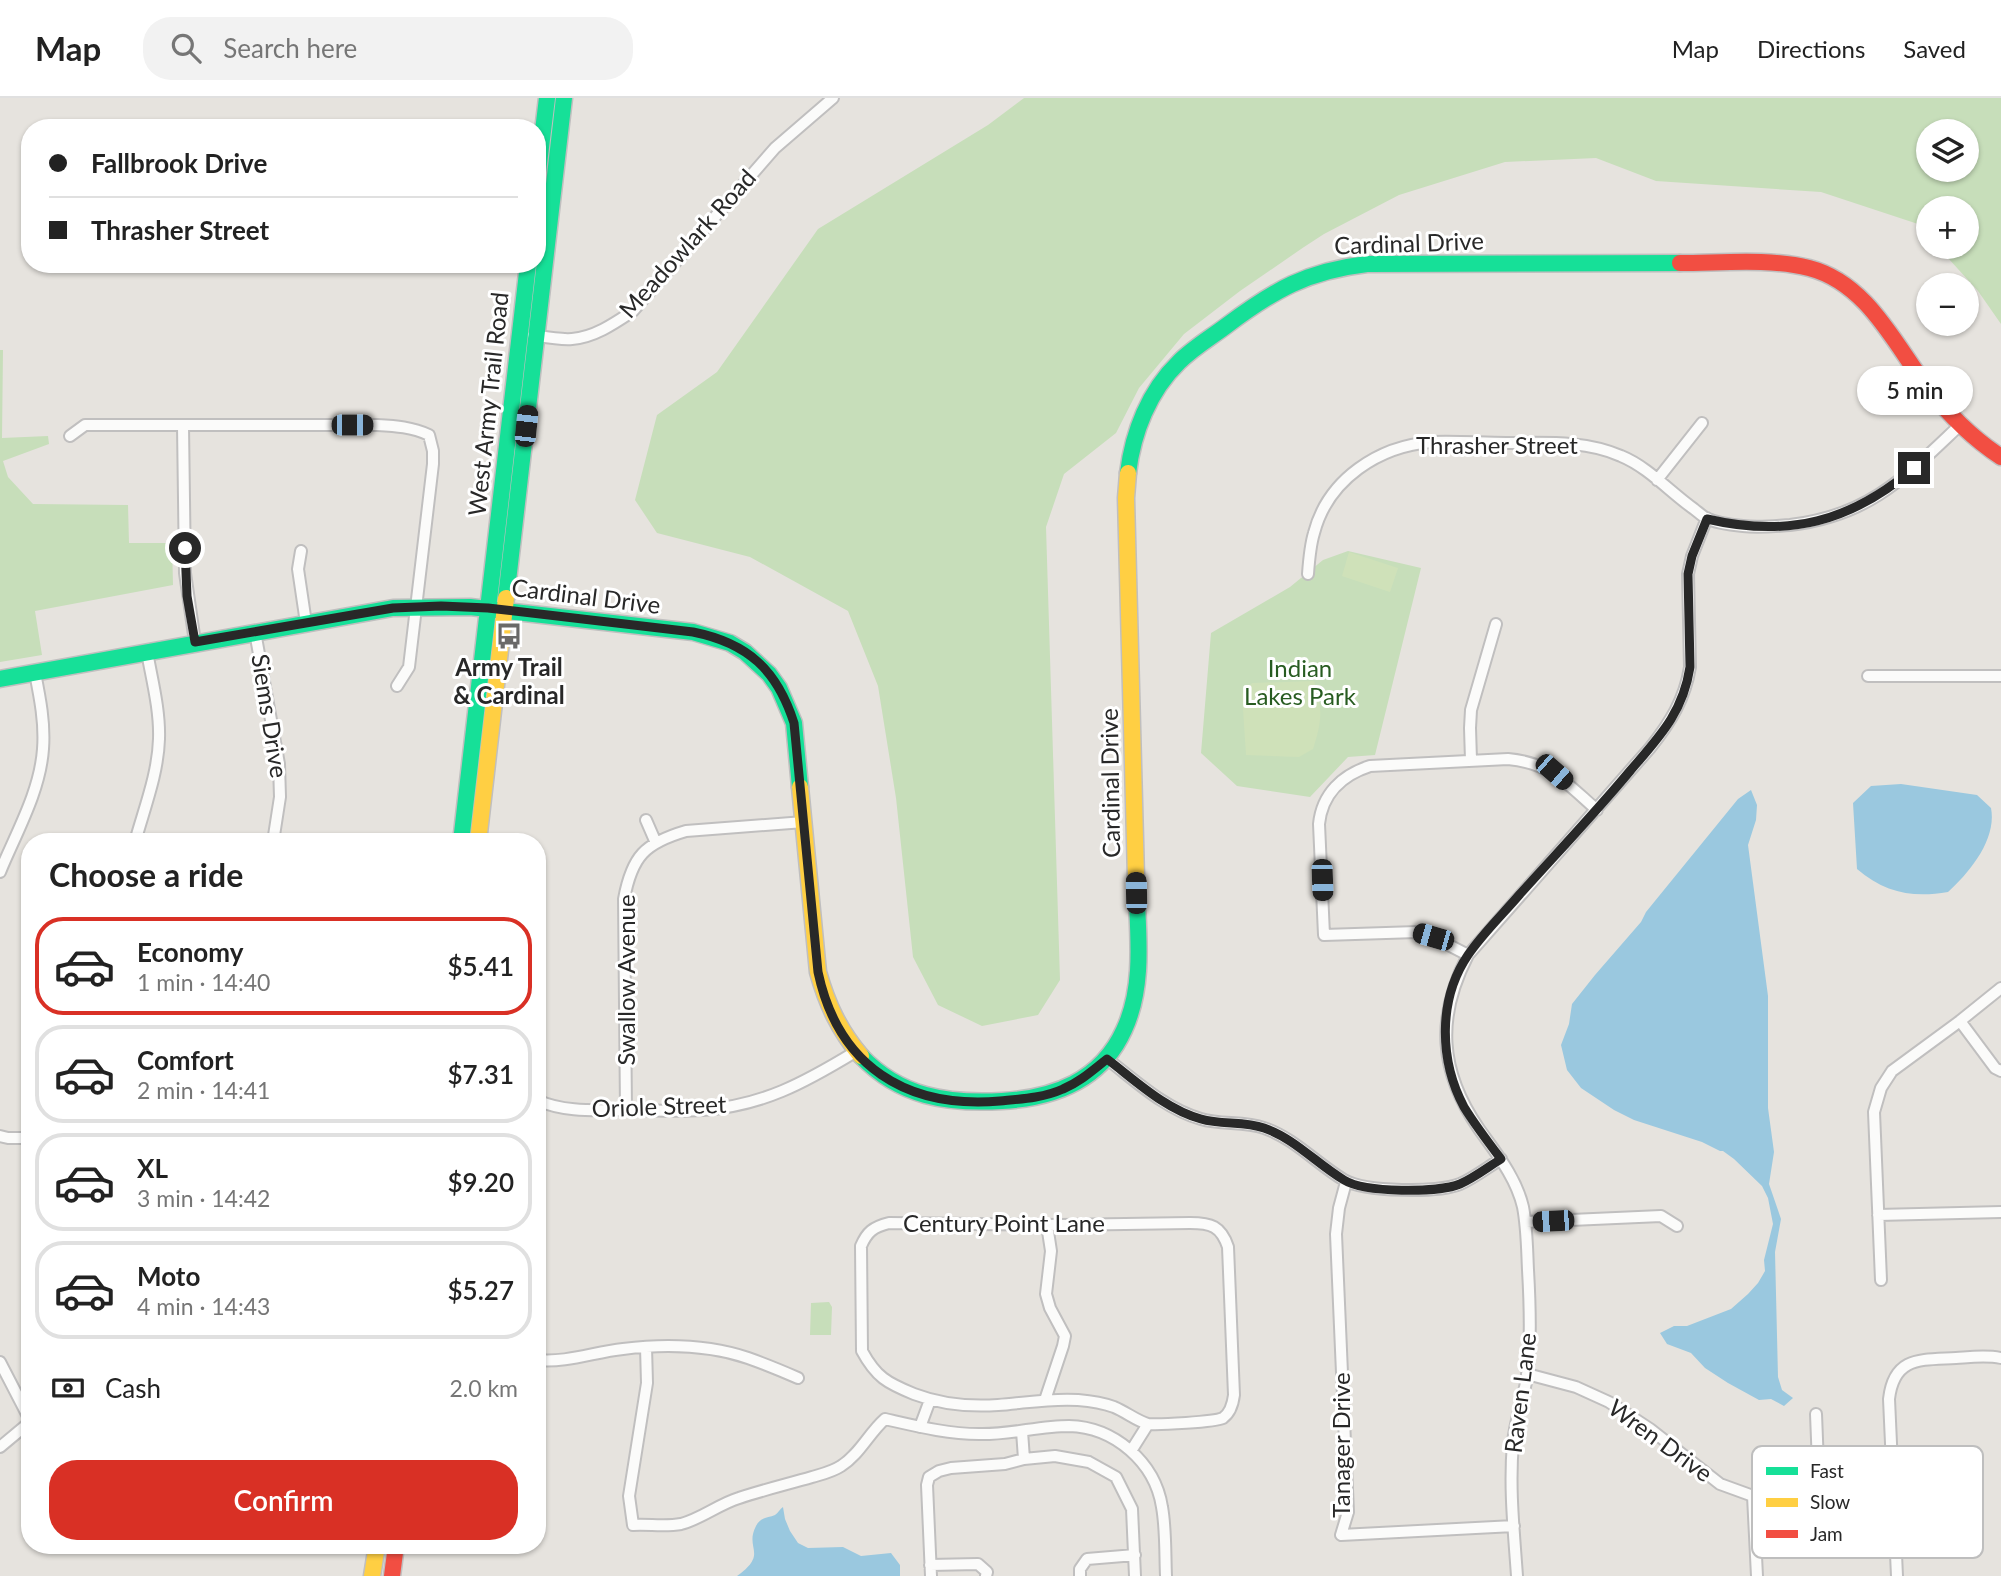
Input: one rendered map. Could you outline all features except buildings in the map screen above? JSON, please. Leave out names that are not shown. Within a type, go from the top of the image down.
[{"type":"street","points":[[544,119],[547,98]]},
{"type":"street","name":"West Army Trail Road","points":[[546,216],[564,98]]},
{"type":"street","name":"Meadowlark Road","points":[[528,335],[571,339],[590,335],[633,311],[775,148],[832,98]]},
{"type":"street","name":"Cardinal Drive","points":[[0,679],[393,608],[451,606],[497,609],[693,632],[721,640],[763,665],[788,704],[794,723],[821,985],[837,1026],[855,1052],[878,1072],[904,1088],[929,1097],[969,1103],[1029,1099],[1047,1095],[1079,1081],[1107,1059],[1123,1035],[1136,996],[1138,974],[1126,498],[1127,473],[1135,437],[1155,394],[1175,366],[1198,346],[1280,288],[1307,275],[1340,266],[1367,264],[1796,264],[1830,276],[1855,292],[1879,320],[1933,396],[1959,426],[2001,457]]},
{"type":"street","name":"West Army Trail Road","points":[[528,273],[528,335]]},
{"type":"street","name":"West Army Trail Road","points":[[479,833],[497,609],[537,273]]},
{"type":"street","points":[[1657,480],[1702,423]]},
{"type":"street","points":[[70,436],[85,425],[377,425],[405,426],[429,435],[433,464],[409,667],[397,686]]},
{"type":"street","points":[[183,426],[185,573],[195,642]]},
{"type":"street","name":"Thrasher Street","points":[[1308,575],[1314,530],[1328,502],[1346,477],[1369,461],[1408,446],[1432,442],[1582,445],[1623,456],[1648,472],[1707,519],[1742,526],[1766,527],[1818,521],[1852,510],[1874,499],[1896,484],[1959,426]]},
{"type":"street","name":"Raven Lane","points":[[1517,1576],[1512,1471],[1513,1443],[1527,1374],[1530,1322],[1526,1222],[1517,1188],[1455,1088],[1447,1059],[1446,1015],[1455,983],[1468,955],[1665,729],[1682,700],[1688,681],[1691,652],[1688,574],[1707,519]]},
{"type":"street","points":[[301,551],[298,569],[306,623]]},
{"type":"street","name":"West Army Trail Road","points":[[462,833],[497,609]]},
{"type":"street","points":[[1471,760],[1471,710],[1496,624]]},
{"type":"street","name":"Siems Drive","points":[[255,632],[279,764],[280,797],[274,833]]},
{"type":"street","points":[[137,833],[157,761],[159,742],[158,713],[147,652]]},
{"type":"street","points":[[0,872],[33,793],[42,758],[43,716],[35,673]]},
{"type":"street","points":[[1868,676],[2001,676]]},
{"type":"street","points":[[1468,955],[1418,932],[1324,935],[1319,824],[1322,807],[1332,790],[1343,778],[1370,766],[1508,759],[1542,766],[1554,772],[1597,810]]},
{"type":"street","points":[[646,820],[656,842],[686,831],[804,822]]},
{"type":"street","name":"Swallow Avenue","points":[[626,1110],[624,899],[632,871],[647,847],[656,842]]},
{"type":"street","points":[[1881,1280],[1874,1112],[1877,1097],[1892,1071],[2001,988]]},
{"type":"street","points":[[1960,1021],[1995,1068],[2001,1071]]},
{"type":"street","name":"Oriole Street","points":[[546,1103],[576,1110],[726,1108],[763,1099],[810,1079],[855,1052]]},
{"type":"street","points":[[1107,1059],[1154,1094],[1187,1114],[1216,1122],[1254,1125],[1274,1132],[1346,1181],[1378,1189],[1446,1188],[1462,1183],[1501,1159]]},
{"type":"street","points":[[0,1136],[21,1138]]},
{"type":"street","name":"Tanager Drive","points":[[1346,1181],[1336,1234],[1348,1512],[1341,1535],[1514,1526]]},
{"type":"street","points":[[1878,1215],[2001,1212]]},
{"type":"street","points":[[1526,1222],[1661,1216],[1677,1226]]},
{"type":"street","name":"Century Point Lane","points":[[889,1223],[1047,1225],[1203,1223],[1224,1234],[1228,1247],[1234,1395],[1232,1406],[1223,1418],[1211,1421],[1148,1423],[1114,1407],[1061,1399],[961,1405],[930,1400],[895,1386],[881,1379],[870,1367],[862,1351],[861,1246],[866,1234],[876,1226],[889,1223]]},
{"type":"street","points":[[1045,1400],[1065,1336],[1050,1308],[1046,1294],[1051,1251],[1047,1225]]},
{"type":"street","points":[[546,1360],[566,1360],[622,1349],[673,1347],[749,1358],[798,1378]]},
{"type":"street","points":[[646,1348],[647,1383],[629,1496],[633,1525],[683,1523],[742,1496],[829,1473],[846,1463],[885,1419],[940,1431],[980,1434],[1069,1426],[1093,1430],[1116,1440],[1131,1451],[1146,1468],[1159,1493],[1164,1522],[1166,1576]]},
{"type":"street","points":[[1891,1446],[1889,1399],[1892,1380],[1906,1365],[1918,1360],[2001,1358]]},
{"type":"street","points":[[0,1362],[21,1403]]},
{"type":"street","name":"Wren Drive","points":[[1527,1374],[1576,1387],[1609,1402],[1650,1429],[1720,1484],[1752,1495]]},
{"type":"street","points":[[920,1427],[930,1400]]},
{"type":"street","name":"Wren Drive","points":[[1816,1414],[1817,1446]]},
{"type":"street","points":[[1131,1451],[1148,1423]]},
{"type":"street","points":[[0,1447],[21,1429]]},
{"type":"street","points":[[1022,1431],[1024,1458]]},
{"type":"street","points":[[986,1576],[987,1572],[978,1564],[931,1571],[927,1485],[929,1477],[951,1468],[1004,1464],[1024,1458],[1055,1456],[1089,1462],[1116,1476],[1132,1509],[1135,1576]]},
{"type":"street","points":[[372,1576],[376,1554]]},
{"type":"street","points":[[392,1576],[395,1554]]},
{"type":"street","points":[[1080,1576],[1080,1569],[1087,1559],[1135,1555]]},
{"type":"street","points":[[1756,1558],[1757,1576]]},
{"type":"street","points":[[1896,1558],[1897,1576]]},
{"type":"green space","points":[[1024,98],[2001,98],[2001,324],[1979,292],[1979,273],[1962,273],[1949,259],[1979,259],[1979,196],[1916,196],[1916,223],[1821,192],[1656,181],[1596,158],[1505,162],[1399,195],[1324,234],[1240,291],[1184,334],[1139,388],[1116,433],[1064,474],[1046,527],[1060,980],[1038,1015],[982,1026],[938,1005],[913,957],[896,798],[878,686],[848,611],[750,557],[657,533],[635,500],[657,415],[717,372],[818,229],[988,125]]},
{"type":"green space","points":[[0,350],[3,350],[2,438],[48,436],[49,444],[3,461],[8,477],[33,504],[128,505],[129,543],[172,543],[173,585],[35,611],[42,655],[0,662]]},
{"type":"green space","name":"Indian Lakes Park","points":[[1348,551],[1421,568],[1375,755],[1348,757],[1310,797],[1237,786],[1201,753],[1211,633],[1290,587],[1323,560]]},
{"type":"green space","points":[[1349,552],[1398,568],[1390,592],[1342,576]]},
{"type":"green space","points":[[1314,681],[1320,715],[1313,749],[1299,757],[1246,755],[1242,694],[1252,683]]},
{"type":"green space","points":[[829,1302],[832,1307],[831,1335],[810,1335],[811,1303]]},
{"type":"water","points":[[1901,784],[1977,795],[1991,808],[1992,820],[1986,843],[1973,865],[1948,892],[1900,892],[1878,884],[1857,869],[1853,803],[1871,786]]},
{"type":"water","points":[[1751,790],[1757,805],[1756,820],[1748,845],[1768,996],[1768,1108],[1774,1152],[1769,1184],[1781,1219],[1775,1252],[1778,1377],[1782,1390],[1793,1398],[1784,1406],[1771,1399],[1759,1400],[1728,1383],[1705,1368],[1691,1353],[1667,1344],[1660,1333],[1674,1326],[1687,1326],[1731,1309],[1758,1283],[1765,1271],[1764,1260],[1773,1224],[1768,1198],[1762,1186],[1723,1151],[1634,1120],[1581,1088],[1567,1070],[1561,1045],[1569,1024],[1572,1004],[1738,799]]},
{"type":"water","points":[[783,1507],[790,1531],[798,1543],[808,1548],[843,1547],[861,1556],[891,1553],[900,1565],[900,1576],[737,1576],[752,1562],[752,1540],[758,1523],[775,1515]]},
{"type":"traffic: fast","points":[[544,119],[547,98]]},
{"type":"traffic: fast","points":[[546,253],[564,98]]},
{"type":"traffic: fast","points":[[1128,473],[1138,428],[1151,399],[1168,373],[1190,352],[1243,313],[1276,292],[1309,277],[1367,264],[1680,263]]},
{"type":"traffic: fast","points":[[462,833],[527,273]]},
{"type":"traffic: fast","points":[[506,598],[544,273]]},
{"type":"traffic: fast","points":[[0,679],[393,608],[470,607],[693,632],[730,643],[745,652],[769,674],[779,688],[794,723],[800,787]]},
{"type":"traffic: fast","points":[[861,1056],[892,1081],[908,1089],[944,1099],[982,1102],[1021,1099],[1040,1096],[1074,1084],[1103,1062],[1114,1048],[1131,1012],[1139,955],[1136,878]]},
{"type":"traffic: slow","points":[[1128,473],[1126,498],[1136,878]]},
{"type":"traffic: slow","points":[[479,833],[506,598]]},
{"type":"traffic: slow","points":[[800,787],[818,972],[835,1016],[861,1056]]},
{"type":"traffic: slow","points":[[372,1576],[376,1554]]},
{"type":"traffic: jam","points":[[1680,263],[1778,263],[1809,268],[1829,276],[1863,301],[1952,416],[2001,457]]},
{"type":"traffic: jam","points":[[392,1576],[395,1554]]},
{"type":"place","name":"Army Trail & Cardinal","points":[[509,636]]},
{"type":"route","points":[[185,548],[187,596],[195,642],[393,608],[441,606],[488,608],[693,632],[708,635],[739,649],[763,665],[788,704],[794,723],[821,985],[837,1026],[855,1052],[878,1072],[904,1088],[929,1097],[969,1103],[1029,1099],[1047,1095],[1079,1081],[1107,1059],[1171,1106],[1201,1119],[1263,1127],[1285,1138],[1346,1181],[1378,1189],[1446,1188],[1462,1183],[1501,1159],[1465,1108],[1455,1088],[1447,1059],[1446,1015],[1458,973],[1468,955],[1489,929],[1597,810],[1650,748],[1676,712],[1688,681],[1690,667],[1688,574],[1707,519],[1734,525],[1766,527],[1818,521],[1852,510],[1874,499],[1914,468]]}]
